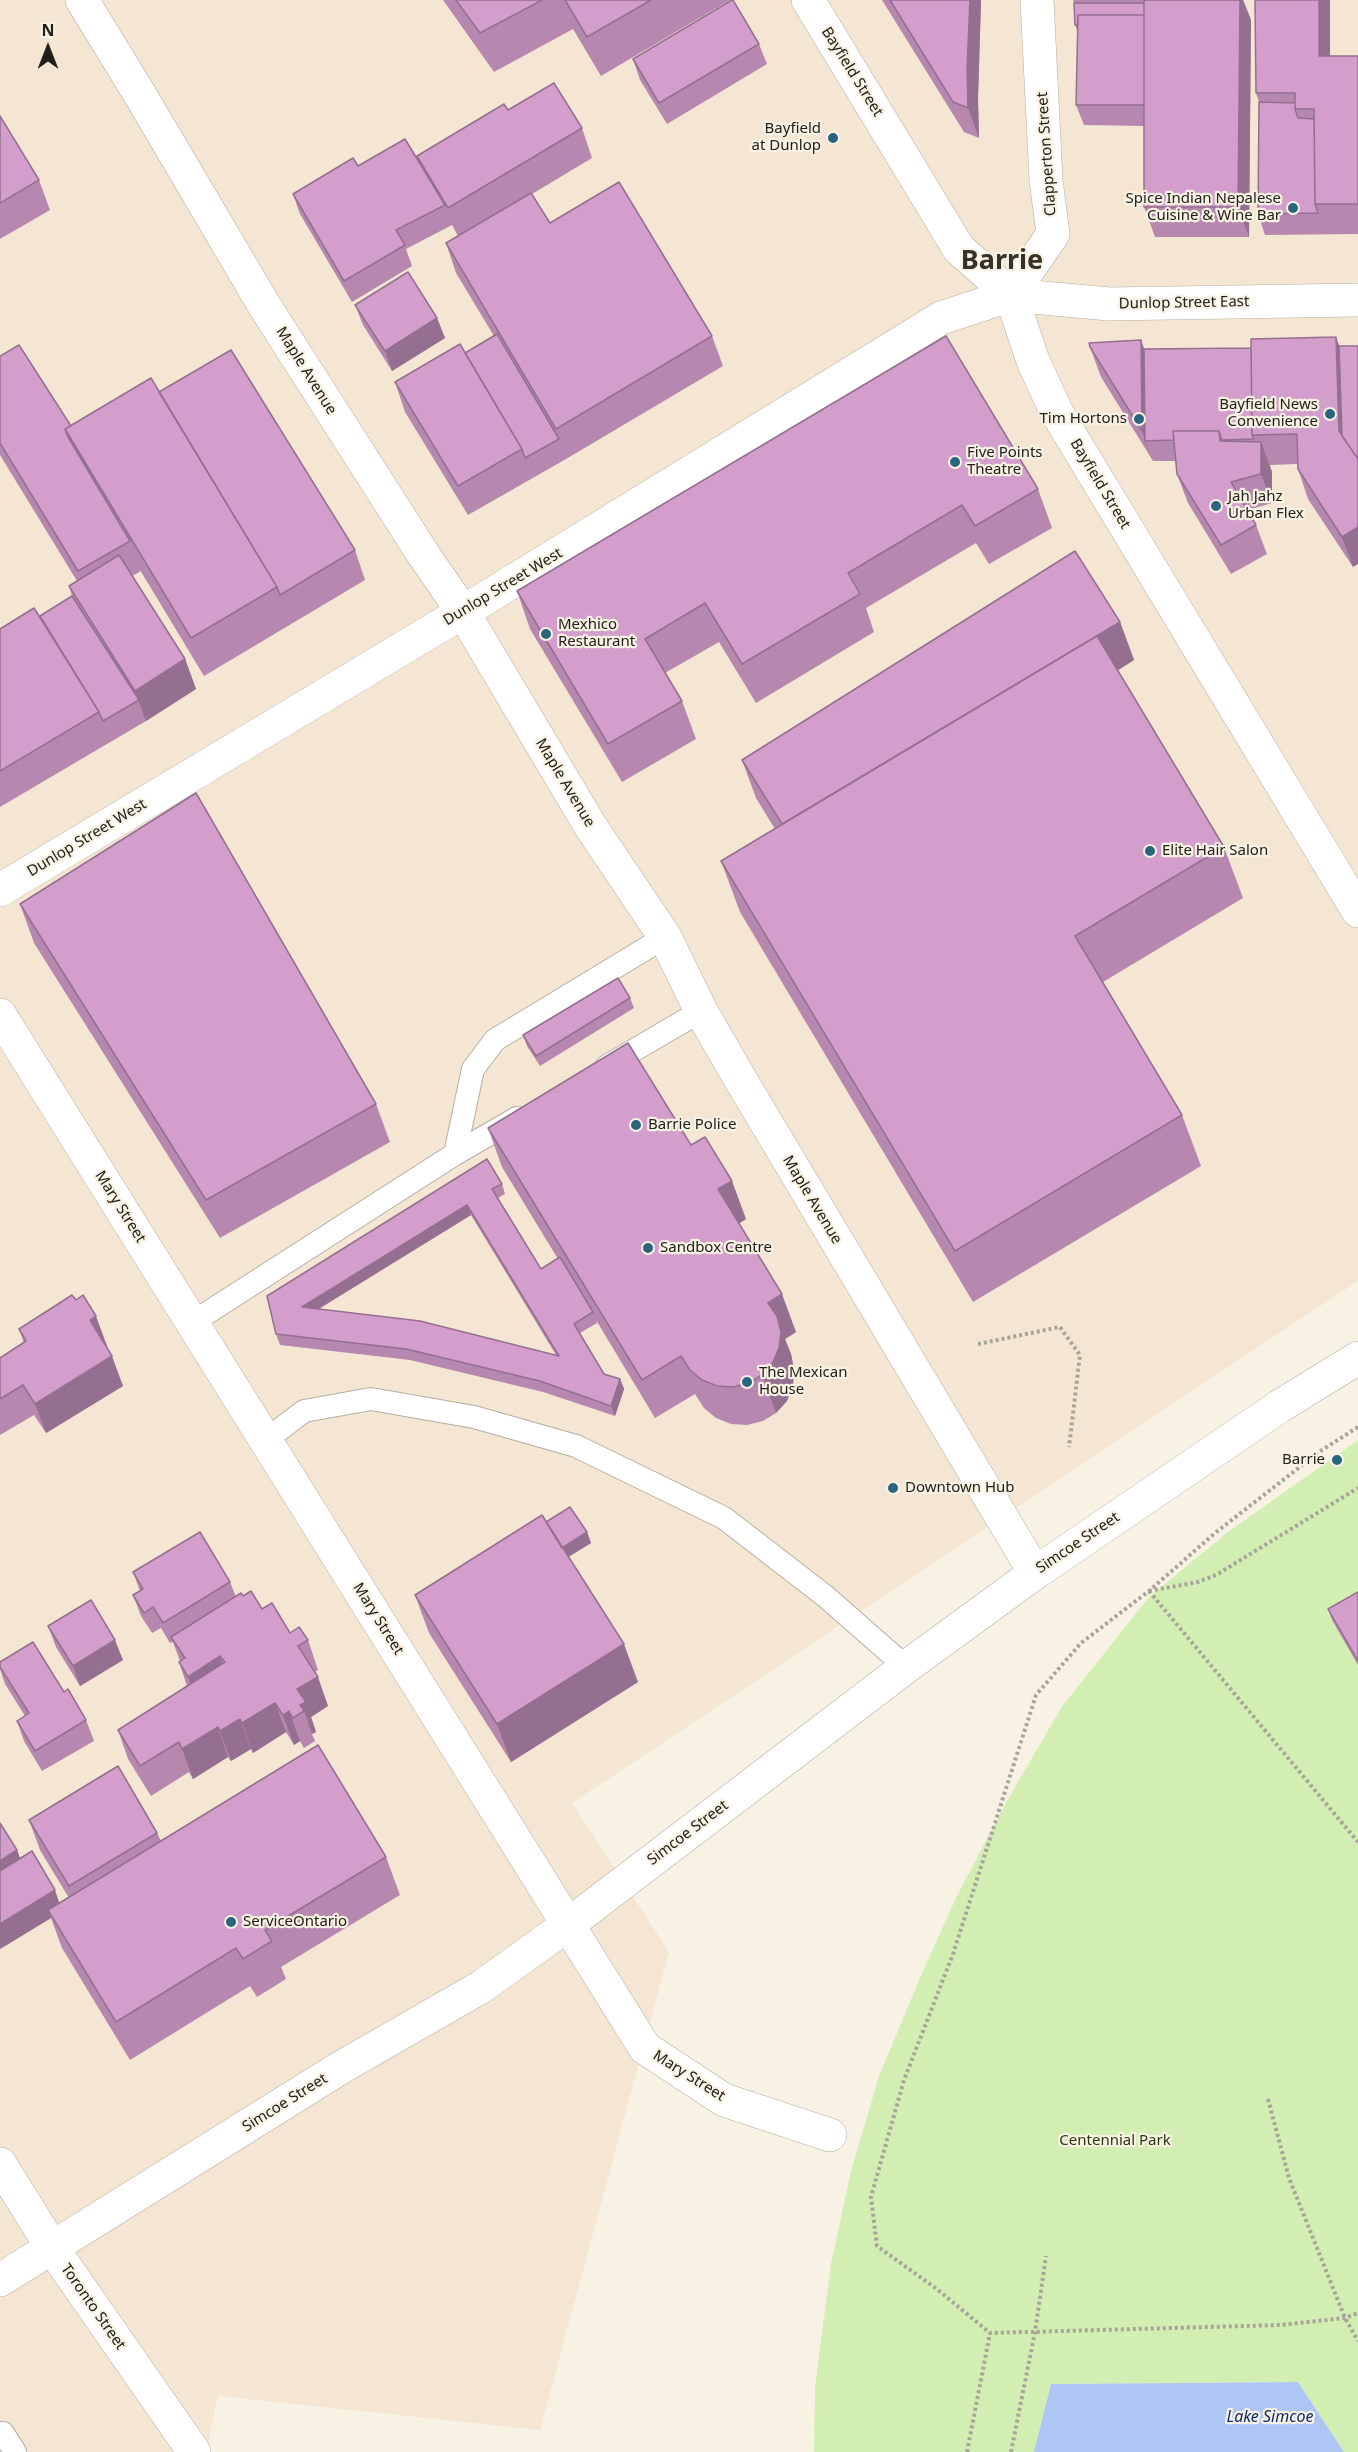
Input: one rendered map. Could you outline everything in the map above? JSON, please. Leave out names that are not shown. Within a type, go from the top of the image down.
[{"type":"main road","name":"Maple Avenue","points":[[82,0],[264,305],[423,554],[463,612],[591,827],[664,937],[701,1011],[1035,1573]]},
{"type":"main road","name":"Bayfield Street","points":[[808,0],[959,249],[1011,295],[1033,361],[1057,413],[1358,911]]},
{"type":"main road","name":"Clapperton Street","points":[[1011,295],[1053,234],[1046,180],[1037,0]]},
{"type":"main road","name":"Dunlop Street West","points":[[0,890],[463,612],[941,318],[1011,295]]},
{"type":"main road","name":"Dunlop Street East","points":[[1011,295],[1109,304],[1358,300]]},
{"type":"main road","name":"Mary Street","points":[[0,1015],[645,2048],[724,2100],[830,2136]]},
{"type":"main road","name":"Simcoe Street","points":[[0,2280],[340,2068],[481,1987],[569,1924],[906,1667],[1035,1573],[1280,1406],[1358,1358]]},
{"type":"main road","name":"Toronto Street","points":[[0,2164],[53,2249],[192,2451]]},
{"type":"lane","points":[[455,1154],[473,1069],[495,1040],[664,937]]},
{"type":"lane","points":[[586,1078],[701,1011]]},
{"type":"lane","points":[[193,1322],[455,1154],[536,1107]]},
{"type":"lane","points":[[266,1440],[304,1411],[371,1399],[474,1417],[576,1446],[724,1518],[825,1596],[906,1667]]},
{"type":"path","points":[[978,1344],[1060,1327],[1080,1355],[1069,1447]]},
{"type":"path","points":[[1358,1427],[1319,1452],[1215,1533],[1149,1591],[1082,1643],[1036,1695],[953,1954],[903,2080],[871,2197],[877,2246],[938,2290],[990,2333],[1280,2325],[1345,2318],[1358,2313]]},
{"type":"path","points":[[1149,1591],[1198,1582],[1216,1575],[1358,1488]]},
{"type":"path","points":[[1149,1591],[1358,1842]]},
{"type":"path","points":[[1268,2099],[1289,2178],[1345,2318],[1358,2341]]},
{"type":"path","points":[[1011,2452],[1035,2332],[1046,2256]]},
{"type":"path","points":[[967,2452],[990,2333]]},
{"type":"shaded area","points":[[0,0],[1358,0],[1358,1281],[572,1803],[669,1952],[540,2430],[218,2396],[206,2452],[0,2452]]},
{"type":"green space","name":"Centennial Park","points":[[1358,1440],[1358,2452],[1344,2452],[1298,2382],[1051,2384],[1034,2452],[814,2452],[815,2387],[831,2264],[851,2171],[879,2076],[956,1898],[1006,1803],[1061,1708],[1149,1597],[1228,1532]]},
{"type":"water","name":"Lake Simcoe","points":[[1298,2382],[1344,2452],[1034,2452],[1051,2384]]},
{"type":"building","points":[[456,0],[542,0],[480,33]]},
{"type":"building","points":[[565,0],[651,0],[587,37]]},
{"type":"building","points":[[732,0],[759,44],[659,103],[633,59]]},
{"type":"building","points":[[890,0],[970,0],[968,108],[953,102]]},
{"type":"building","points":[[1144,0],[1240,0],[1238,207],[1144,207]]},
{"type":"building","points":[[1255,0],[1319,0],[1319,56],[1358,56],[1358,204],[1315,204],[1314,109],[1295,109],[1295,93],[1256,93]]},
{"type":"building","points":[[1074,3],[1144,3],[1144,15],[1078,15],[1078,25],[1075,25]]},
{"type":"building","points":[[1078,15],[1144,15],[1144,105],[1076,105]]},
{"type":"building","points":[[554,83],[582,128],[448,208],[417,156],[504,104],[508,110]]},
{"type":"building","points":[[1259,102],[1295,103],[1298,118],[1314,119],[1315,204],[1318,213],[1258,214]]},
{"type":"building","points":[[0,116],[39,180],[0,203]]},
{"type":"building","points":[[405,139],[445,205],[396,230],[405,245],[344,281],[293,194],[353,158],[358,166]]},
{"type":"building","points":[[619,182],[712,336],[556,429],[446,243],[531,193],[550,223]]},
{"type":"building","points":[[408,272],[437,318],[385,351],[355,305]]},
{"type":"building","points":[[497,334],[559,439],[525,458],[522,449],[465,353]]},
{"type":"building","points":[[946,336],[1038,489],[975,526],[962,505],[848,573],[860,594],[742,664],[705,603],[645,639],[682,701],[608,744],[517,591]]},
{"type":"building","points":[[1336,337],[1339,431],[1358,459],[1358,527],[1342,537],[1298,469],[1297,434],[1252,435],[1251,339]]},
{"type":"building","points":[[1141,340],[1142,431],[1089,343]]},
{"type":"building","points":[[460,344],[522,449],[458,486],[395,382]]},
{"type":"building","points":[[19,345],[71,426],[65,429],[68,437],[130,541],[78,571],[0,443],[0,356]]},
{"type":"building","points":[[1339,346],[1358,346],[1358,459],[1342,436]]},
{"type":"building","points":[[1251,348],[1252,435],[1254,439],[1222,440],[1219,431],[1173,431],[1174,440],[1145,441],[1144,349]]},
{"type":"building","points":[[231,350],[355,550],[280,595],[159,392]]},
{"type":"building","points":[[151,378],[277,587],[191,638],[65,429]]},
{"type":"building","points":[[1173,431],[1219,431],[1220,441],[1261,442],[1261,474],[1231,482],[1256,525],[1221,545],[1177,474]]},
{"type":"building","points":[[1075,551],[1120,622],[782,824],[742,760]]},
{"type":"building","points":[[119,555],[185,659],[135,691],[69,586]]},
{"type":"building","points":[[72,596],[139,700],[103,721],[40,616]]},
{"type":"building","points":[[34,608],[99,712],[0,771],[0,629]]},
{"type":"building","points":[[1097,636],[1224,847],[1075,936],[1182,1115],[955,1251],[721,861]]},
{"type":"building","points":[[196,793],[376,1104],[206,1200],[20,904]]},
{"type":"building","points":[[618,978],[630,998],[536,1056],[523,1035]]},
{"type":"building","name":"Sandbox Centre","points":[[628,1043],[691,1145],[705,1137],[732,1181],[718,1189],[782,1294],[768,1303],[777,1316],[781,1332],[779,1348],[773,1362],[762,1375],[749,1383],[733,1387],[717,1386],[702,1380],[690,1370],[681,1356],[642,1380],[488,1128]]},
{"type":"building","points":[[487,1159],[502,1184],[492,1189],[541,1269],[560,1257],[593,1312],[574,1324],[604,1374],[620,1379],[611,1406],[540,1381],[406,1349],[276,1334],[267,1296]],"holes":[[[467,1205],[559,1356],[420,1321],[302,1307]]]},
{"type":"building","points":[[72,1295],[76,1300],[83,1295],[96,1316],[90,1320],[112,1356],[35,1404],[23,1385],[0,1399],[0,1358],[26,1341],[19,1329]]},
{"type":"building","points":[[570,1507],[587,1532],[562,1548],[546,1522]]},
{"type":"building","points":[[542,1515],[624,1644],[497,1724],[415,1595]]},
{"type":"building","points":[[200,1532],[230,1582],[163,1623],[153,1607],[144,1613],[133,1595],[143,1589],[133,1572]]},
{"type":"building","points":[[251,1591],[262,1609],[272,1603],[290,1633],[299,1627],[308,1640],[298,1646],[318,1677],[297,1689],[306,1702],[300,1705],[304,1711],[293,1718],[289,1711],[283,1715],[275,1703],[242,1723],[240,1719],[220,1731],[218,1727],[182,1749],[179,1742],[140,1766],[118,1730],[225,1662],[220,1656],[188,1677],[179,1662],[185,1658],[171,1637],[241,1593],[243,1596]]},
{"type":"building","points":[[1358,1592],[1358,1661],[1328,1609]]},
{"type":"building","points":[[91,1600],[115,1640],[73,1666],[48,1626]]},
{"type":"building","points":[[33,1642],[64,1692],[68,1689],[86,1720],[35,1751],[17,1721],[29,1713],[0,1667],[0,1662]]},
{"type":"building","name":"ServiceOntario","points":[[318,1745],[386,1857],[265,1930],[272,1941],[243,1959],[236,1948],[116,2022],[48,1910]]},
{"type":"building","points":[[118,1766],[157,1833],[69,1886],[29,1820]]},
{"type":"building","points":[[0,1823],[17,1850],[0,1861]]},
{"type":"building","points":[[32,1851],[55,1890],[0,1924],[0,1871]]},
{"type":"place","name":"Bayfield at Dunlop","points":[[833,138]]},
{"type":"place","name":"Spice Indian Nepalese Cuisine & Wine Bar","points":[[1293,208]]},
{"type":"place","name":"Bayfield News Convenience","points":[[1330,414]]},
{"type":"place","name":"Tim Hortons","points":[[1139,419]]},
{"type":"place","name":"Five Points Theatre","points":[[955,462]]},
{"type":"place","name":"Jah Jahz Urban Flex","points":[[1216,506]]},
{"type":"place","name":"Mexhico Restaurant","points":[[546,634]]},
{"type":"place","name":"Elite Hair Salon","points":[[1150,851]]},
{"type":"place","name":"Barrie Police","points":[[636,1125]]},
{"type":"place","name":"Sandbox Centre","points":[[648,1248]]},
{"type":"place","name":"The Mexican House","points":[[747,1382]]},
{"type":"place","name":"Barrie","points":[[1337,1460]]},
{"type":"place","name":"Downtown Hub","points":[[893,1488]]},
{"type":"place","name":"ServiceOntario","points":[[231,1922]]},
{"type":"district","name":"Barrie","points":[[1002,261]]}]
